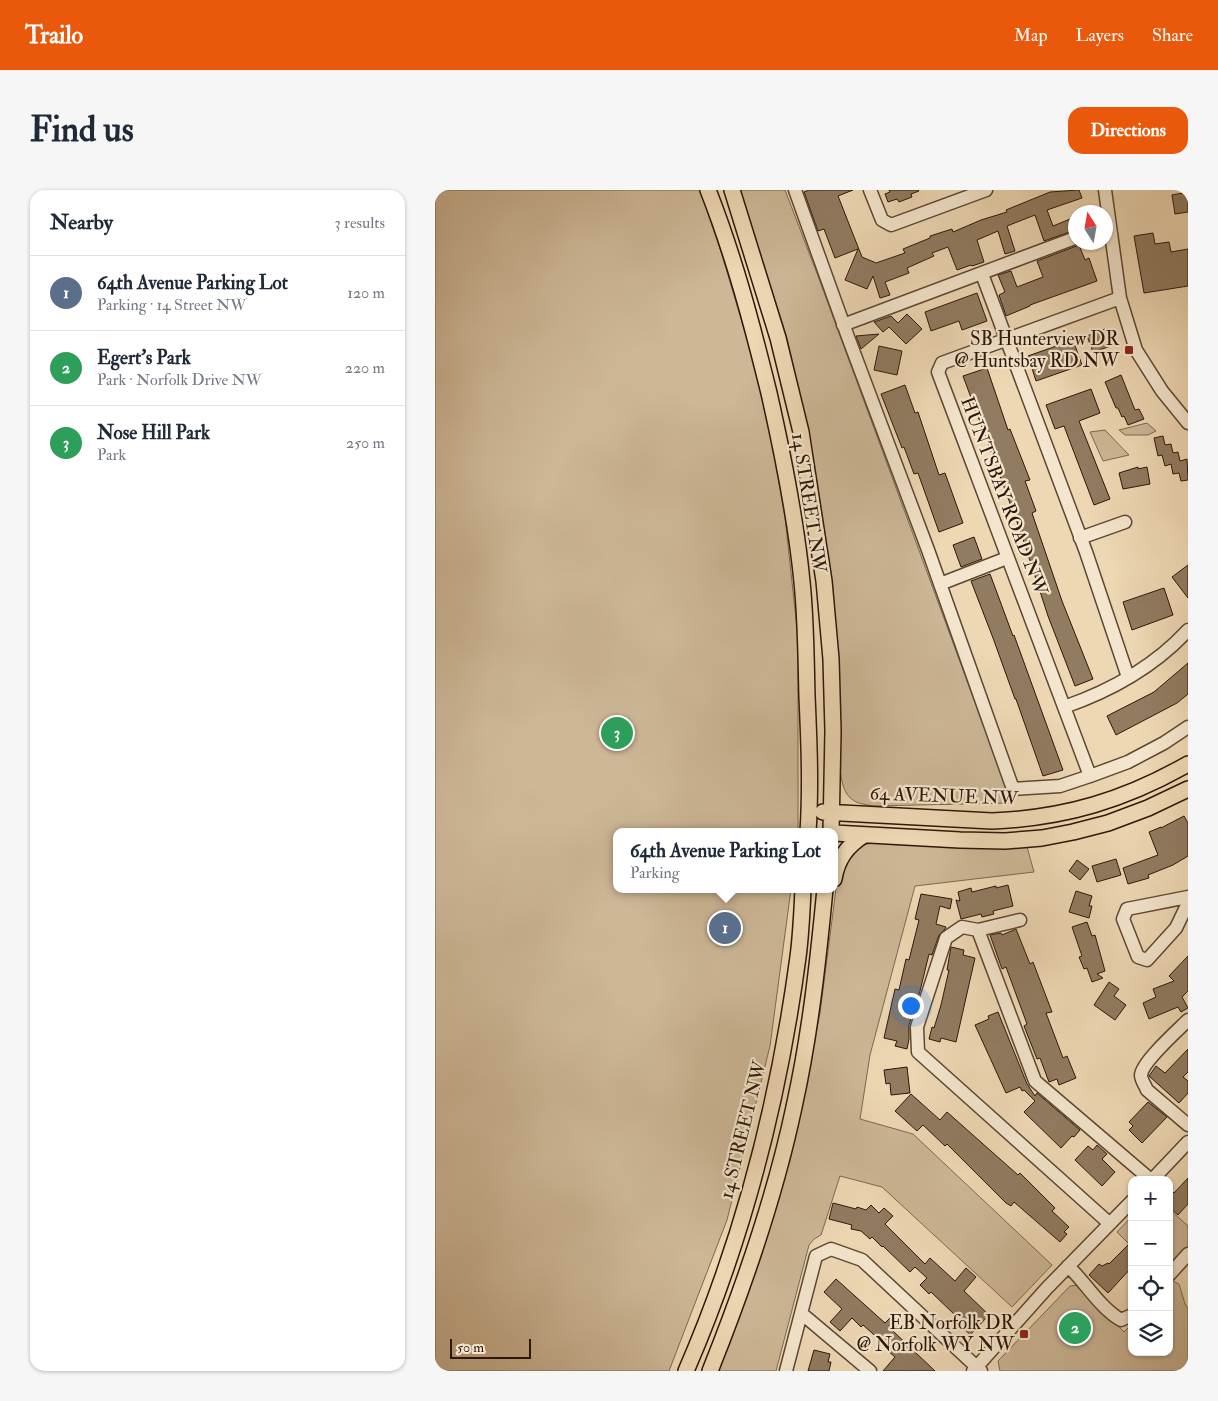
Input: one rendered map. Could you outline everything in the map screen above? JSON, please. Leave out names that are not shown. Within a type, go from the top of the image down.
[{"type":"main road","name":"14 STREET NW","points":[[708,190],[732,256],[756,340],[781,444],[793,518],[802,583],[810,784],[808,828]]},
{"type":"main road","name":"14 STREET NW","points":[[732,190],[778,338],[801,432],[824,582],[831,659],[832,828]]},
{"type":"main road","name":"64 AVENUE NW","points":[[809,812],[992,821],[1018,820],[1082,809],[1122,796],[1159,781],[1188,764]]},
{"type":"main road","points":[[833,781],[843,801],[850,806],[894,816]]},
{"type":"main road","points":[[838,833],[1005,841],[1042,838],[1108,823],[1148,808],[1188,789]]},
{"type":"main road","points":[[838,864],[844,851],[864,835]]},
{"type":"main road","name":"14 STREET NW","points":[[686,1371],[722,1279],[751,1185],[773,1103],[798,956],[803,893]]},
{"type":"main road","points":[[710,1371],[742,1288],[774,1188],[794,1108],[807,1039],[821,940],[825,893]]},
{"type":"main road","points":[[821,940],[825,931],[831,893]]},
{"type":"street","points":[[795,190],[843,325],[940,584],[1013,789],[1060,786],[1091,776],[1128,762],[1164,743],[1188,727]]},
{"type":"street","points":[[870,190],[882,220],[891,225],[986,190]]},
{"type":"street","points":[[1105,190],[1106,205]]},
{"type":"street","points":[[843,325],[1068,241]]},
{"type":"street","points":[[1111,250],[1120,298],[1138,356],[1188,423]]},
{"type":"street","points":[[982,274],[1080,538],[1128,677]]},
{"type":"street","name":"HUNTSBAY ROAD NW","points":[[1091,776],[938,372],[943,363],[1120,298]]},
{"type":"street","points":[[1080,538],[1125,522]]},
{"type":"street","points":[[940,584],[1007,558]]},
{"type":"street","points":[[1064,707],[1093,697],[1128,677],[1170,649],[1188,630]]},
{"type":"street","points":[[1188,897],[1127,909],[1123,919],[1138,957],[1147,960],[1177,928],[1188,903]]},
{"type":"street","points":[[1020,920],[978,930],[963,927],[946,938],[917,1027],[918,1052],[1109,1223]]},
{"type":"street","points":[[978,930],[1035,1081],[1147,1176]]},
{"type":"street","points":[[1188,1020],[1151,1058],[1143,1068],[1141,1075],[1147,1090],[1188,1125]]},
{"type":"street","points":[[1156,1176],[1188,1142]]},
{"type":"street","points":[[786,1371],[816,1256],[831,1249],[862,1260],[977,1370],[1068,1266],[1128,1205]]},
{"type":"street","points":[[1173,1271],[1188,1254]]},
{"type":"street","points":[[1068,1266],[1079,1276],[1112,1315],[1121,1320],[1128,1317]]},
{"type":"street","points":[[801,1313],[870,1371]]},
{"type":"shaded area","points":[[435,190],[700,190],[748,342],[769,424],[785,517],[798,638],[798,828],[613,828],[613,893],[790,893],[770,1046],[727,1220],[669,1371],[435,1371]]},
{"type":"shaded area","points":[[740,190],[785,190],[1012,803],[872,806],[855,801],[844,788],[841,779],[840,732],[808,432],[787,338]]},
{"type":"shaded area","points":[[1147,423],[1156,431],[1148,435],[1125,435],[1119,430]]},
{"type":"shaded area","points":[[1105,430],[1129,455],[1103,461],[1090,432]]},
{"type":"shaded area","points":[[872,843],[955,847],[1027,847],[1034,872],[915,886],[870,1055],[860,1119],[913,1134],[1052,1265],[1012,1307],[882,1187],[840,1176],[821,1235],[809,1245],[776,1371],[717,1371],[736,1323],[771,1222],[790,1160],[820,1013],[835,893],[838,893],[838,879],[853,848]]},
{"type":"shaded area","points":[[1173,1213],[1188,1226],[1188,1247],[1173,1264]]},
{"type":"shaded area","points":[[1128,1220],[1128,1243],[1117,1232]]},
{"type":"shaded area","points":[[1173,1281],[1179,1284],[1188,1308],[1188,1371],[1000,1371],[998,1361],[1070,1286],[1078,1285],[1124,1332],[1128,1328],[1128,1356],[1173,1356]]},
{"type":"building","points":[[809,190],[853,190],[838,196],[862,257],[876,263],[905,253],[903,249],[930,238],[930,236],[952,229],[953,232],[981,220],[1007,212],[1006,210],[1050,192],[1079,190],[1082,198],[1047,210],[1053,226],[1068,220],[1068,232],[1044,241],[1035,215],[1007,226],[1015,251],[1005,254],[998,231],[977,240],[984,262],[957,270],[948,247],[932,253],[934,256],[907,268],[909,273],[885,282],[890,295],[880,298],[873,276],[867,289],[845,280],[858,249],[835,258],[824,229],[818,231],[804,192]]},
{"type":"building","points":[[889,190],[919,191],[911,194],[912,197],[899,202],[897,199],[888,202],[885,194],[890,192]]},
{"type":"building","points":[[1188,192],[1188,212],[1175,214],[1172,195]]},
{"type":"building","points":[[1153,233],[1155,244],[1169,242],[1171,252],[1188,249],[1188,286],[1144,293],[1134,236]]},
{"type":"building","points":[[1068,249],[1081,250],[1085,260],[1089,258],[1097,281],[1030,305],[1006,316],[999,295],[1005,292],[998,275],[1011,271],[1017,287],[1043,277],[1037,261]]},
{"type":"building","points":[[977,293],[987,321],[962,330],[959,321],[931,331],[925,312]]},
{"type":"building","points":[[907,314],[922,329],[906,344],[889,327],[883,332],[874,322],[891,316],[898,323]]},
{"type":"building","points":[[1105,329],[1111,346],[1093,352],[1087,336]]},
{"type":"building","points":[[879,334],[861,349],[856,336]]},
{"type":"building","points":[[1073,340],[1082,365],[1036,381],[1028,356]]},
{"type":"building","points":[[879,346],[902,351],[897,375],[874,370]]},
{"type":"building","points":[[987,368],[1008,430],[1010,429],[1030,480],[1025,481],[1036,511],[1032,513],[1062,601],[1093,679],[1075,686],[1048,616],[1021,533],[963,376]]},
{"type":"building","points":[[1121,375],[1135,410],[1139,409],[1144,419],[1128,425],[1124,416],[1122,417],[1118,408],[1116,408],[1105,382]]},
{"type":"building","points":[[905,385],[915,413],[918,412],[939,475],[945,473],[963,523],[939,532],[918,473],[914,474],[881,394]]},
{"type":"building","points":[[1091,389],[1100,413],[1079,421],[1110,499],[1094,505],[1064,426],[1055,429],[1046,405]]},
{"type":"building","points":[[1163,436],[1165,445],[1171,444],[1173,453],[1178,452],[1180,461],[1187,459],[1188,480],[1181,481],[1179,473],[1173,474],[1171,464],[1165,466],[1162,455],[1158,456],[1154,438]]},
{"type":"building","points":[[1138,467],[1138,469],[1147,467],[1150,484],[1123,489],[1119,473]]},
{"type":"building","points":[[974,537],[982,559],[961,567],[953,545]]},
{"type":"building","points":[[1188,565],[1188,598],[1172,577]]},
{"type":"building","points":[[990,574],[1063,770],[1043,776],[971,581]]},
{"type":"building","points":[[1164,588],[1173,615],[1132,630],[1123,602]]},
{"type":"building","points":[[1188,663],[1188,694],[1177,703],[1116,735],[1107,716],[1154,692]]},
{"type":"building","points":[[1184,816],[1188,823],[1188,856],[1173,865],[1148,875],[1149,878],[1128,884],[1123,868],[1158,855],[1149,832]]},
{"type":"building","points":[[1116,859],[1121,875],[1097,882],[1092,866]]},
{"type":"building","points":[[1077,860],[1089,869],[1080,880],[1069,871]]},
{"type":"building","points":[[1008,885],[1013,906],[993,911],[994,914],[982,917],[981,914],[961,919],[956,900],[960,901],[958,892],[971,888],[972,892]]},
{"type":"building","points":[[1076,891],[1092,896],[1089,906],[1092,906],[1089,918],[1069,912]]},
{"type":"building","points":[[921,894],[952,899],[950,909],[940,906],[936,924],[946,927],[939,935],[932,955],[929,954],[909,1025],[907,1049],[895,1046],[897,1041],[884,1038],[895,989],[899,990],[906,959],[909,960],[919,920],[915,919]]},
{"type":"building","points":[[1087,922],[1092,936],[1095,935],[1105,971],[1097,974],[1103,978],[1092,982],[1087,968],[1084,969],[1079,957],[1082,956],[1072,927]]},
{"type":"building","points":[[1016,929],[1030,964],[1033,962],[1052,1012],[1046,1013],[1063,1058],[1067,1056],[1076,1078],[1059,1085],[1057,1079],[1049,1082],[1040,1058],[1037,1059],[1024,1026],[1027,1024],[1006,967],[1002,969],[990,935],[1001,933],[1002,935]]},
{"type":"building","points":[[951,947],[964,950],[963,955],[975,958],[956,1042],[941,1038],[940,1042],[929,1039],[941,1005],[949,970],[947,970]]},
{"type":"building","points":[[1188,956],[1188,991],[1182,997],[1188,1008],[1181,1012],[1178,1007],[1149,1019],[1143,1003],[1156,997],[1153,989],[1174,981],[1169,976]]},
{"type":"building","points":[[1109,982],[1119,989],[1114,996],[1126,1005],[1115,1020],[1094,1005]]},
{"type":"building","points":[[998,1012],[1027,1084],[1035,1096],[1037,1093],[1080,1130],[1061,1148],[1024,1112],[1035,1101],[1024,1090],[1022,1091],[1020,1087],[1006,1093],[975,1025],[989,1019],[988,1016]]},
{"type":"building","points":[[1188,1049],[1188,1072],[1183,1077],[1188,1081],[1188,1093],[1179,1103],[1149,1076],[1156,1066],[1165,1073]]},
{"type":"building","points":[[907,1067],[910,1093],[891,1095],[890,1083],[886,1084],[884,1070]]},
{"type":"building","points":[[911,1094],[940,1120],[947,1112],[1018,1175],[1020,1173],[1055,1208],[1052,1211],[1069,1227],[1064,1232],[1067,1234],[1060,1242],[1014,1202],[1011,1206],[1006,1203],[947,1144],[945,1146],[923,1125],[917,1131],[895,1111]]},
{"type":"building","points":[[1148,1102],[1167,1117],[1142,1143],[1129,1130],[1133,1126],[1129,1122]]},
{"type":"building","points":[[1097,1145],[1107,1154],[1102,1159],[1115,1172],[1102,1186],[1075,1160],[1088,1146],[1093,1150]]},
{"type":"building","points":[[1188,1178],[1188,1204],[1178,1215],[1173,1211],[1174,1193]]},
{"type":"building","points":[[833,1203],[866,1210],[871,1205],[879,1213],[884,1208],[893,1216],[885,1224],[925,1264],[930,1258],[955,1281],[966,1268],[976,1277],[964,1291],[989,1315],[970,1335],[963,1327],[965,1325],[957,1317],[931,1292],[929,1294],[920,1285],[927,1278],[915,1267],[910,1272],[872,1237],[870,1239],[861,1231],[851,1229],[852,1225],[829,1219]]},
{"type":"building","points":[[1128,1245],[1128,1271],[1108,1293],[1089,1275],[1099,1264],[1102,1266],[1109,1264]]},
{"type":"building","points":[[836,1279],[885,1323],[891,1317],[899,1324],[893,1331],[935,1371],[883,1371],[895,1357],[888,1351],[890,1349],[863,1325],[861,1327],[852,1318],[840,1331],[830,1322],[842,1309],[824,1292]]},
{"type":"building","points":[[814,1350],[830,1354],[828,1362],[831,1362],[829,1371],[808,1371]]},
{"type":"place","name":"SB Hunterview DR @ Huntsbay RD NW","points":[[1129,350]]},
{"type":"place","name":"Nose Hill Park","points":[[617,733]]},
{"type":"place","name":"64th Avenue Parking Lot","points":[[725,928]]},
{"type":"place","name":"Egert's Park","points":[[1075,1328]]},
{"type":"place","name":"EB Norfolk DR @ Norfolk WY NW","points":[[1024,1334]]}]
